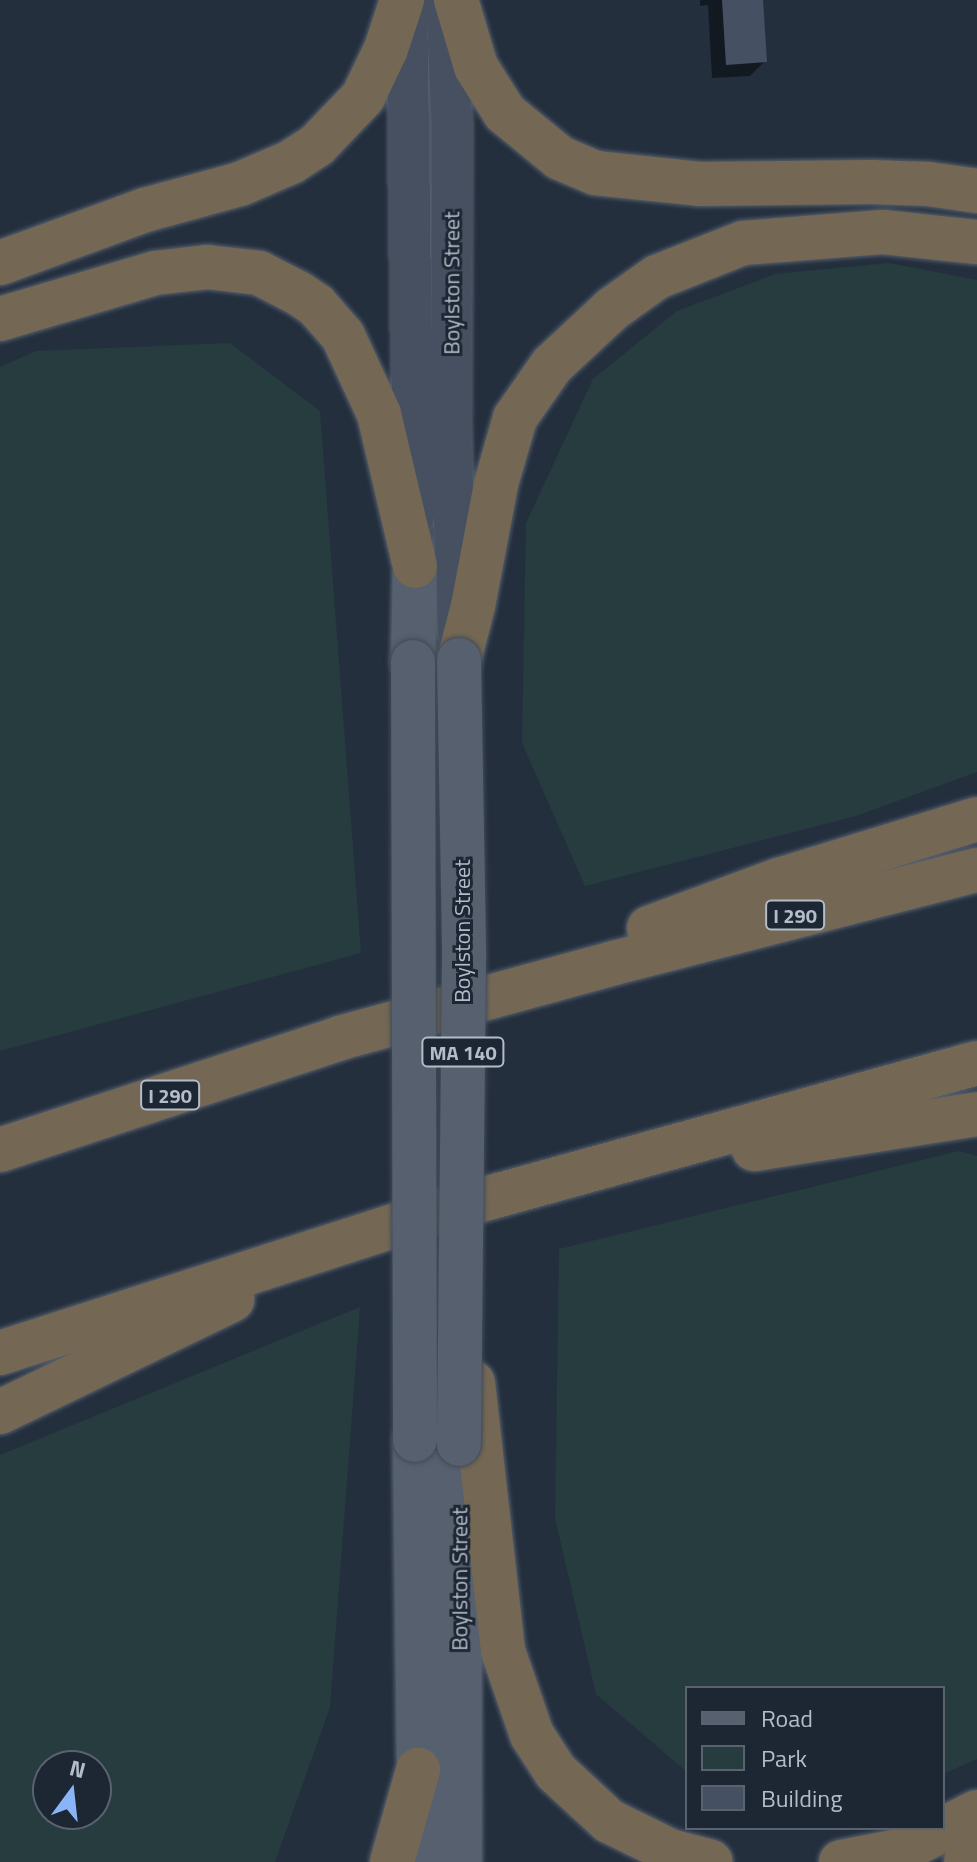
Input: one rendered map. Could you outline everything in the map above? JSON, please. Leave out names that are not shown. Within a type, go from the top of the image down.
[{"type":"highway","points":[[0,263],[145,210],[240,184],[291,162],[317,145],[363,97],[405,0]]},
{"type":"highway","points":[[456,0],[476,67],[505,113],[560,158],[595,173],[699,184],[928,184],[977,191]]},
{"type":"highway","points":[[459,660],[473,606],[496,484],[515,418],[552,365],[612,309],[657,277],[743,243],[883,232],[977,242]]},
{"type":"highway","points":[[0,319],[155,273],[207,267],[259,273],[298,293],[316,305],[343,336],[379,414],[415,566]]},
{"type":"highway","points":[[486,998],[676,917],[977,819]]},
{"type":"highway","name":"I 290","points":[[0,1150],[340,1038],[977,870]]},
{"type":"highway","points":[[0,1353],[368,1233],[522,1187],[977,1063]]},
{"type":"highway","points":[[522,1187],[977,1114]]},
{"type":"highway","points":[[0,1139],[44,1135]]},
{"type":"highway","points":[[0,1412],[368,1233]]},
{"type":"highway","points":[[470,1444],[503,1651],[532,1735],[556,1772],[609,1821],[670,1851],[711,1862]]},
{"type":"highway","points":[[392,1862],[418,1770]]},
{"type":"highway","points":[[945,1828],[977,1812]]},
{"type":"highway","points":[[841,1862],[903,1850],[942,1830]]},
{"type":"highway","points":[[966,1862],[977,1856]]},
{"type":"main road","name":"Boylston Street","points":[[405,0],[415,566],[415,1440],[420,1862]]},
{"type":"main road","name":"Boylston Street","points":[[446,0],[452,127],[451,431],[464,958],[460,1309],[470,1444],[460,1862]]},
{"type":"green space","points":[[889,263],[977,280],[977,772],[856,816],[585,886],[522,743],[526,523],[593,379],[677,311],[775,274]]},
{"type":"green space","points":[[230,343],[320,411],[361,953],[0,1051],[0,367],[36,351]]},
{"type":"green space","points":[[959,1151],[977,1156],[977,1759],[945,1773],[945,1686],[685,1686],[685,1770],[596,1694],[555,1518],[559,1249]]},
{"type":"green space","points":[[360,1307],[330,1707],[275,1862],[0,1862],[0,1455]]},
{"type":"building","points":[[722,0],[763,0],[767,62],[726,65]]}]
